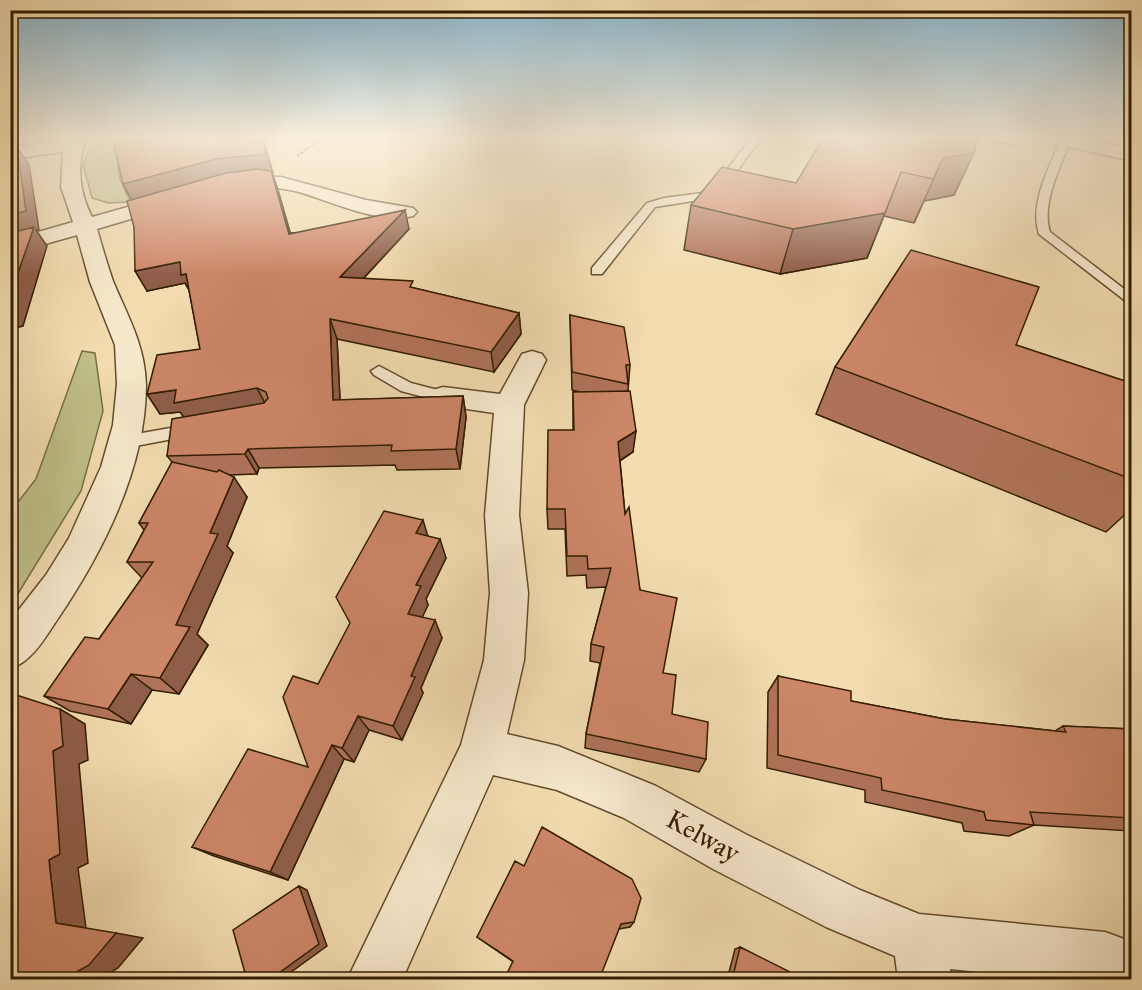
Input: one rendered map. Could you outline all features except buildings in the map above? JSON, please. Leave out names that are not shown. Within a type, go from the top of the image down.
[{"type":"street","points":[[10,651],[30,628],[76,559],[105,496],[125,442],[132,383],[128,343],[103,285],[85,226],[75,204],[72,183]]},
{"type":"street","points":[[10,247],[238,183]]},
{"type":"street","points":[[295,183],[362,205],[406,212]]},
{"type":"street","points":[[338,224],[362,205]]},
{"type":"street","points":[[373,980],[398,934],[482,750],[504,660],[508,593],[502,515],[509,405],[532,360]]},
{"type":"street","points":[[443,397],[509,405]]},
{"type":"street","name":"Kelway","points":[[482,750],[558,768],[639,802],[730,852],[823,898],[922,960],[1118,959]]},
{"type":"lane","points":[[597,272],[651,205],[664,201],[714,195],[723,183]]},
{"type":"lane","points":[[1049,183],[1040,219],[1045,234],[1131,302]]},
{"type":"lane","points":[[379,371],[406,387],[443,397]]},
{"type":"lane","points":[[125,442],[213,427]]},
{"type":"green space","points":[[88,183],[122,183],[130,202],[108,203],[92,198]]},
{"type":"green space","points":[[82,351],[95,353],[103,411],[81,491],[11,605],[11,511],[36,479]]}]
